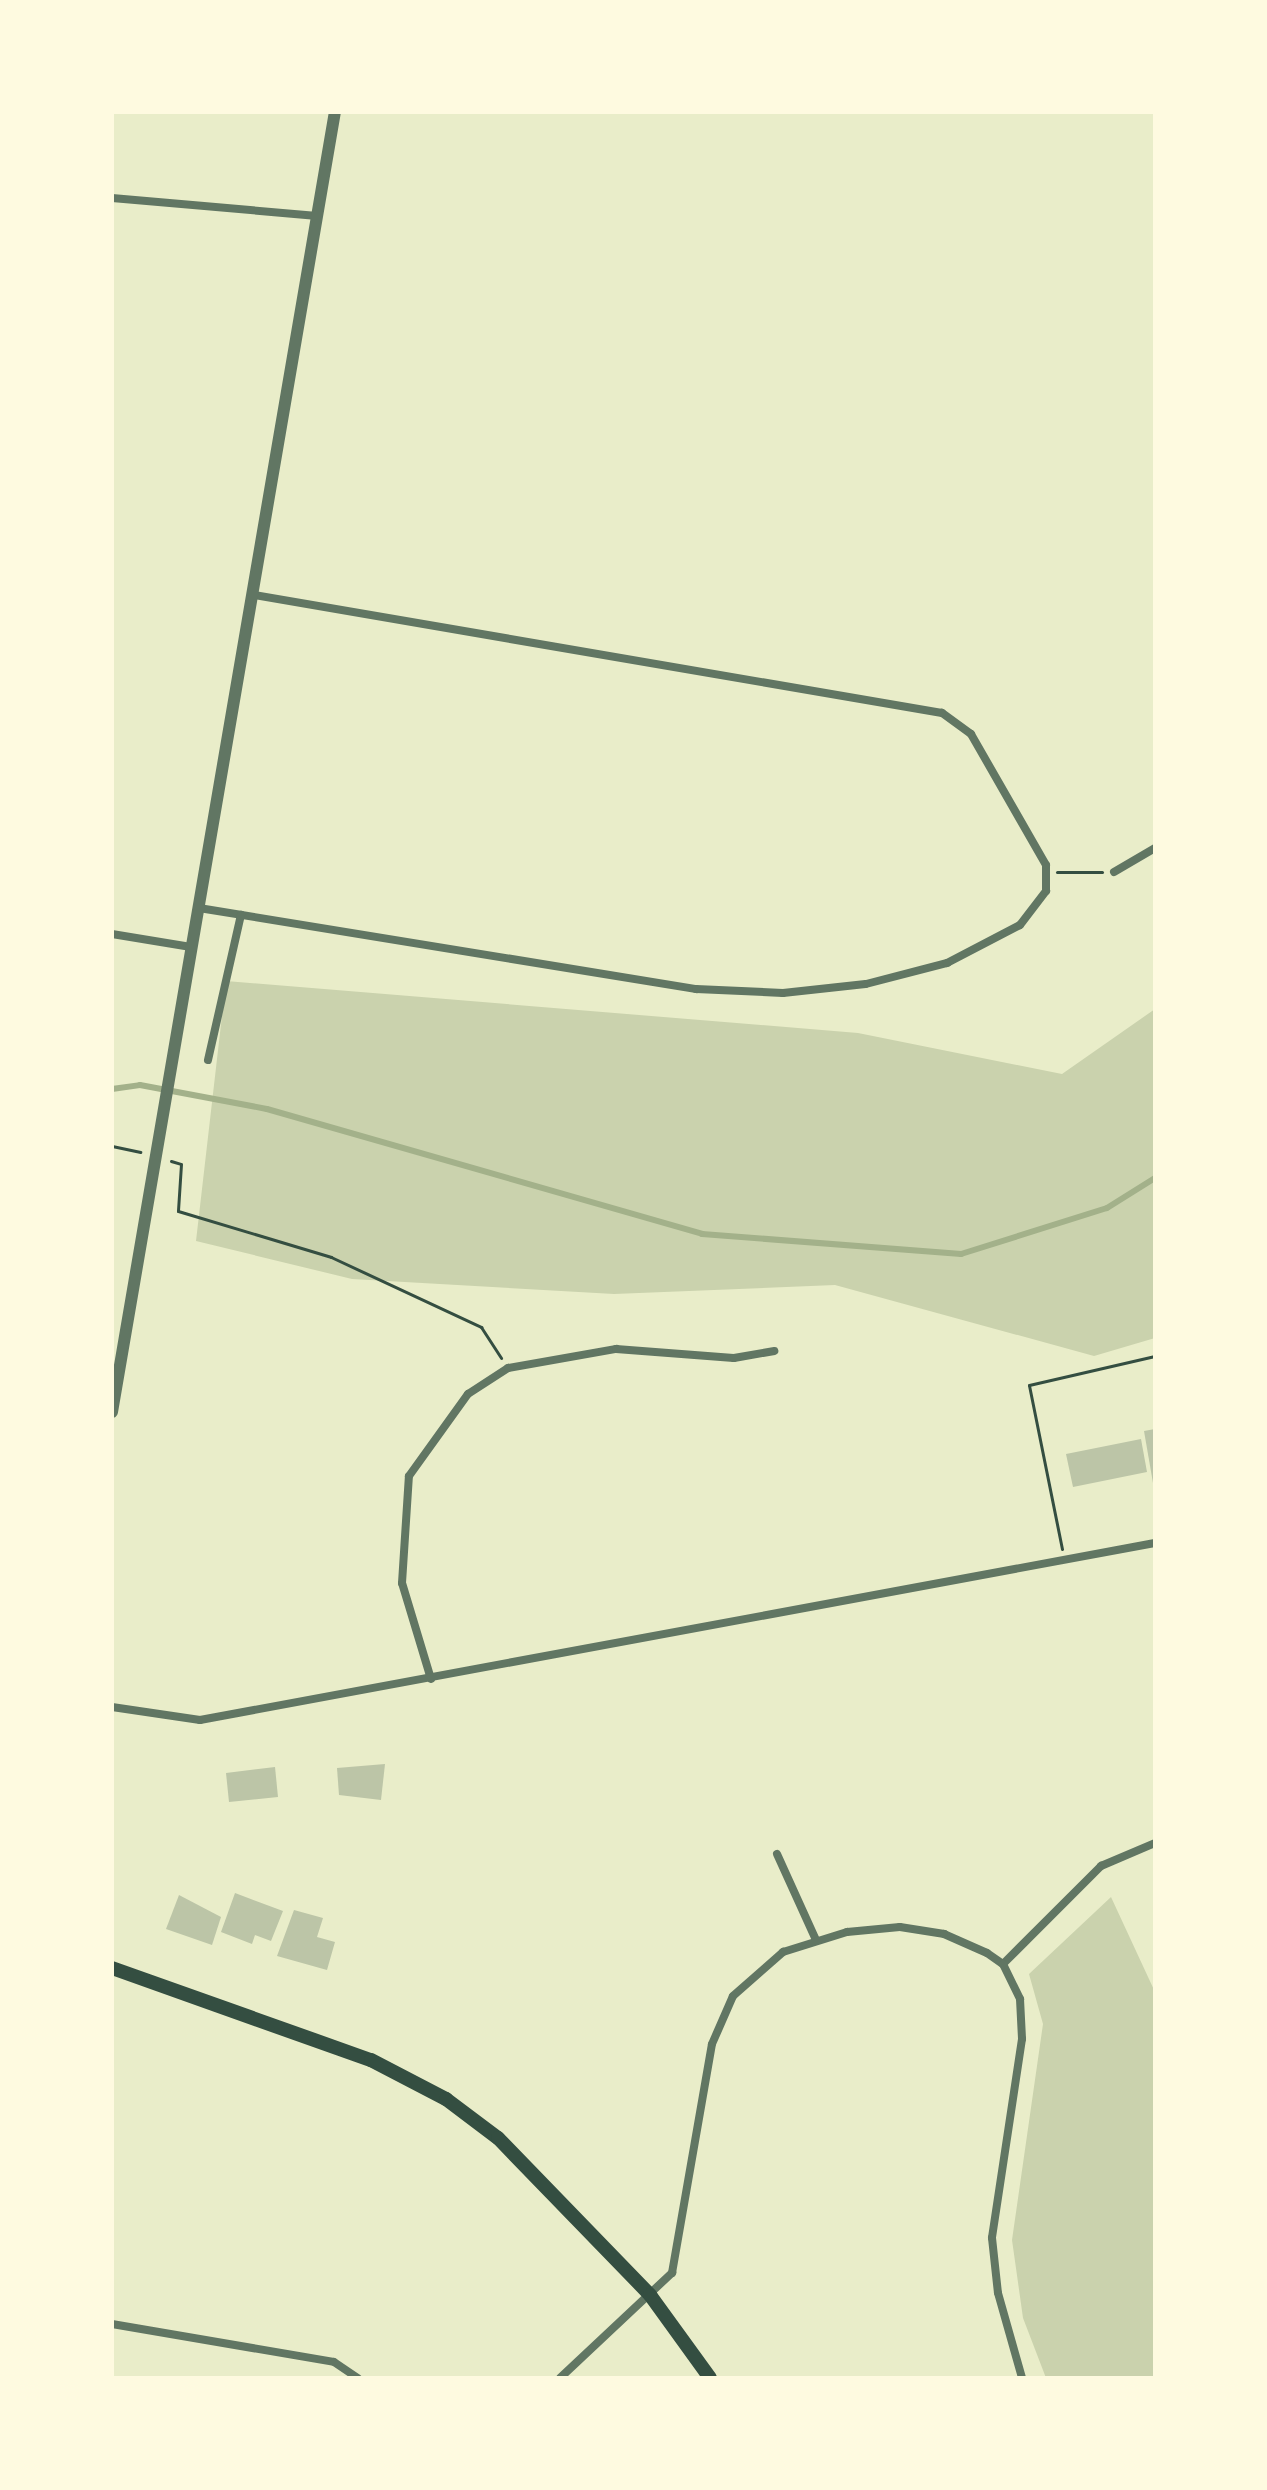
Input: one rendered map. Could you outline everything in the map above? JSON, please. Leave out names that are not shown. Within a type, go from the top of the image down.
[{"type":"main road","points":[[112,1968],[317,2039],[423,2085],[498,2138],[650,2295],[710,2378]]},
{"type":"street","points":[[112,1412],[335,112]]},
{"type":"street","points":[[112,198],[317,216]]},
{"type":"street","points":[[199,908],[696,989],[797,992],[947,963],[1020,925],[1043,899],[1048,872],[971,734],[942,713],[254,595]]},
{"type":"street","points":[[1114,872],[1155,848]]},
{"type":"street","points":[[208,1060],[241,915]]},
{"type":"street","points":[[112,934],[191,947]]},
{"type":"street","points":[[431,1679],[402,1583],[409,1476],[468,1394],[508,1368],[616,1349],[734,1358],[774,1351]]},
{"type":"street","points":[[112,1707],[200,1720],[1155,1543]]},
{"type":"street","points":[[1003,1964],[1101,1866],[1155,1843]]},
{"type":"street","points":[[777,1854],[816,1940]]},
{"type":"street","points":[[560,2378],[650,2295],[675,2264],[721,2019],[764,1964],[816,1940],[921,1929],[962,1940],[1003,1964],[1023,2027],[993,2215],[993,2268],[1022,2378]]},
{"type":"street","points":[[112,2324],[334,2362],[358,2378]]},
{"type":"path","points":[[1048,872],[1114,872]]},
{"type":"path","points":[[112,1146],[181,1164],[178,1211],[331,1257],[481,1327],[508,1368]]},
{"type":"path","points":[[1064,1560],[1029,1385],[1155,1356]]},
{"type":"green space","points":[[226,981],[858,1033],[1062,1074],[1155,1009],[1155,1338],[1094,1356],[835,1285],[614,1294],[352,1279],[196,1241]]},
{"type":"green space","points":[[1111,1897],[1155,1992],[1155,2378],[1046,2378],[1023,2318],[1012,2240],[1043,2024],[1029,1974]]},
{"type":"building","points":[[1155,1429],[1155,1483],[1153,1483],[1144,1431]]},
{"type":"building","points":[[1141,1439],[1147,1472],[1073,1487],[1066,1454]]},
{"type":"building","points":[[385,1764],[381,1800],[339,1795],[337,1768]]},
{"type":"building","points":[[275,1767],[278,1797],[229,1802],[226,1773]]},
{"type":"building","points":[[235,1893],[283,1911],[271,1941],[255,1935],[252,1944],[221,1932]]},
{"type":"building","points":[[179,1895],[221,1917],[212,1945],[166,1929]]},
{"type":"building","points":[[294,1910],[323,1918],[317,1937],[335,1942],[327,1970],[277,1956]]},
{"type":"waterway","points":[[112,1089],[140,1085],[267,1109],[702,1234],[961,1254],[1107,1208],[1155,1178]]}]
